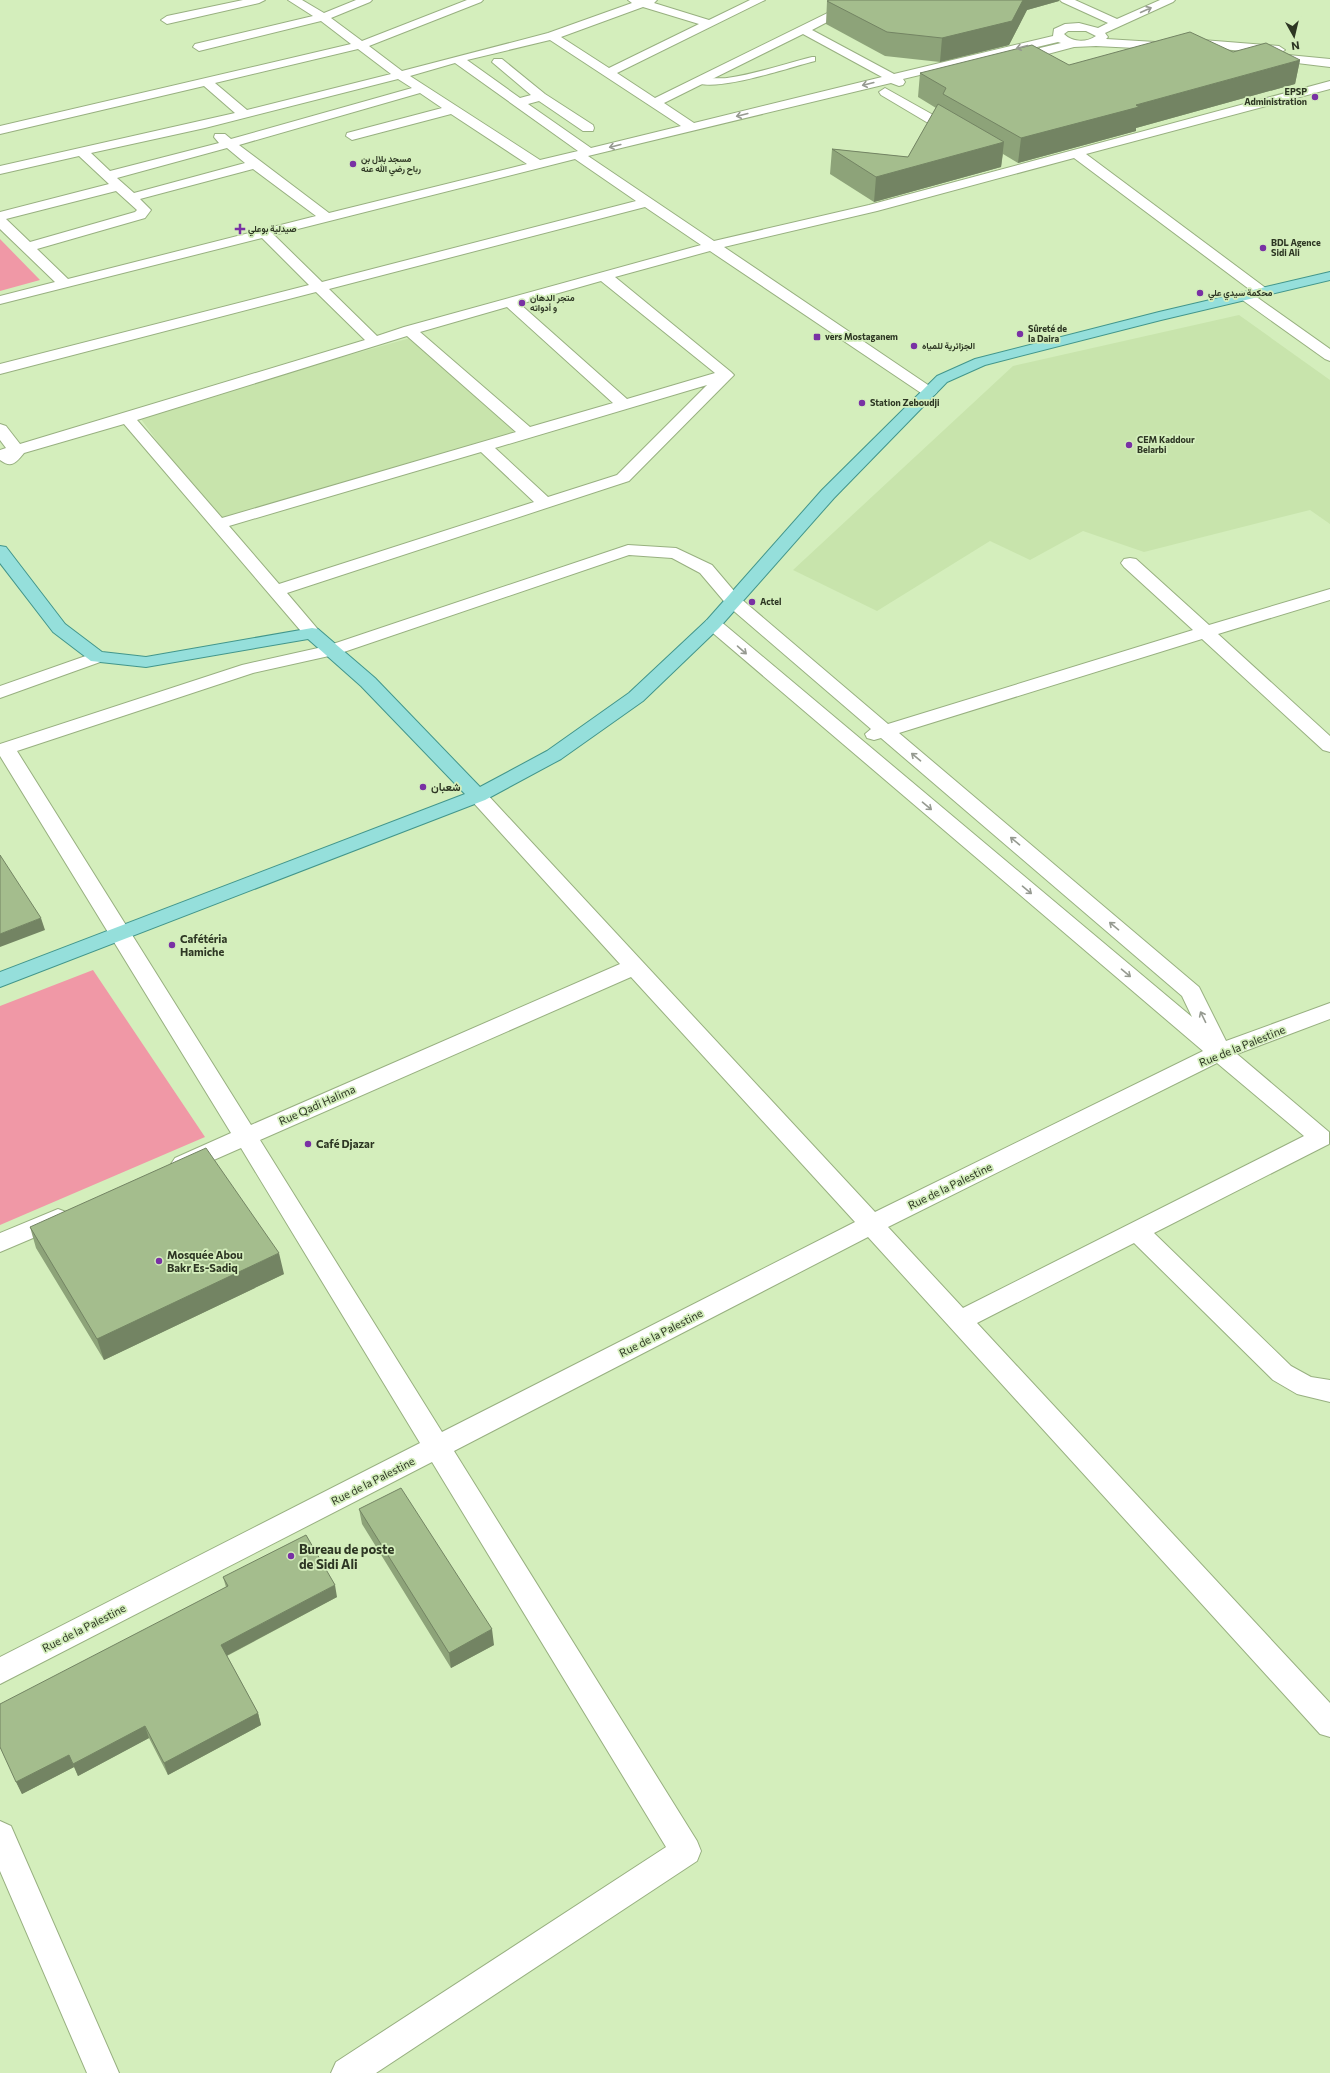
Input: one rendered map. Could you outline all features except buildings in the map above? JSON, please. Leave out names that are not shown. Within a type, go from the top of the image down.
[{"type":"main road","points":[[0,980],[478,796],[554,755],[636,697],[713,624],[828,494],[942,379],[980,362],[1330,276]]},
{"type":"main road","points":[[0,551],[59,628],[97,657],[146,662],[312,633],[368,682],[478,796]]},
{"type":"street","points":[[167,20],[259,0]]},
{"type":"street","points":[[294,0],[324,17],[400,75],[538,165]]},
{"type":"street","points":[[199,47],[324,17],[366,0]]},
{"type":"street","points":[[0,130],[361,45],[477,0]]},
{"type":"street","points":[[608,72],[759,0]]},
{"type":"street","points":[[1066,0],[1112,21]]},
{"type":"street","points":[[1098,36],[1112,21],[1147,0]]},
{"type":"street","points":[[1059,38],[1058,32],[1065,28],[1086,28],[1112,21],[1168,0]]},
{"type":"street","points":[[0,170],[205,124],[552,36],[643,1],[710,24]]},
{"type":"street","points":[[654,102],[804,30],[856,1]]},
{"type":"street","points":[[1086,28],[1098,36],[1330,63]]},
{"type":"street","points":[[804,30],[907,86]]},
{"type":"street","points":[[552,36],[692,127]]},
{"type":"street","points":[[778,119],[1076,43],[1098,36],[1330,55]]},
{"type":"street","points":[[0,300],[265,234],[326,217],[1059,38],[1076,43]]},
{"type":"street","points":[[457,59],[518,102],[582,154],[593,166],[929,392]]},
{"type":"street","points":[[498,62],[541,97],[588,128]]},
{"type":"street","points":[[207,82],[244,114]]},
{"type":"street","points":[[0,455],[127,418],[375,342],[409,330],[509,302],[712,246],[872,208],[1330,85]]},
{"type":"street","points":[[108,176],[229,144],[422,89]]},
{"type":"street","points":[[885,92],[964,138]]},
{"type":"street","points":[[518,102],[541,97]]},
{"type":"street","points":[[352,136],[453,109]]},
{"type":"street","points":[[205,124],[255,164],[326,217]]},
{"type":"street","points":[[27,247],[140,216],[144,210],[82,152]]},
{"type":"street","points":[[1076,153],[1330,356]]},
{"type":"street","points":[[593,166],[608,162]]},
{"type":"street","points":[[1003,162],[1016,169]]},
{"type":"street","points":[[130,198],[255,164]]},
{"type":"street","points":[[0,216],[118,186]]},
{"type":"street","points":[[0,369],[647,202]]},
{"type":"street","points":[[0,221],[66,284]]},
{"type":"street","points":[[265,234],[375,342]]},
{"type":"street","points":[[604,276],[726,375]]},
{"type":"street","points":[[509,302],[624,405]]},
{"type":"street","points":[[409,330],[527,433]]},
{"type":"street","points":[[218,524],[726,375]]},
{"type":"street","points":[[276,591],[622,478],[726,375]]},
{"type":"street","points":[[127,418],[312,633]]},
{"type":"street","points":[[0,429],[17,451]]},
{"type":"street","points":[[484,446],[545,504]]},
{"type":"street","points":[[0,470],[17,451]]},
{"type":"street","points":[[347,2073],[686,1851],[121,934],[3,749],[248,669],[332,650],[628,550],[676,553],[706,569],[734,602],[1191,992],[1220,1052]]},
{"type":"street","points":[[1130,563],[1330,746]]},
{"type":"street","points":[[850,741],[1330,594]]},
{"type":"street","points":[[713,624],[1321,1138],[959,1321]]},
{"type":"street","points":[[0,692],[97,657]]},
{"type":"street","points":[[478,796],[1330,1724]]},
{"type":"street","name":"Rue Qadi Halima","points":[[166,1171],[634,967]]},
{"type":"street","name":"Rue de la Palestine","points":[[0,1671],[871,1225],[1220,1052],[1330,1011]]},
{"type":"street","points":[[0,1243],[79,1209]]},
{"type":"street","points":[[1137,1231],[1262,1356],[1282,1373],[1306,1388],[1330,1391]]},
{"type":"street","points":[[0,1836],[102,2073]]},
{"type":"lane","points":[[698,81],[710,83],[725,82],[812,60]]},
{"type":"shaded area","points":[[0,239],[40,280],[0,291]]},
{"type":"shaded area","name":"CEM Kaddour Belarbi","points":[[1239,315],[1330,380],[1330,524],[1310,510],[1144,552],[1083,531],[1030,560],[990,541],[877,611],[793,570],[1013,366]]},
{"type":"shaded area","points":[[417,336],[527,433],[218,524],[138,415]]},
{"type":"shaded area","points":[[93,970],[205,1137],[0,1225],[0,1006]]},
{"type":"place","name":"EPSP Administration","points":[[1315,97]]},
{"type":"place","name":"مسجد بلال بن رباح رضي الله عنه","points":[[353,164]]},
{"type":"place","name":"صيدلية بوعلي","points":[[240,229]]},
{"type":"place","name":"BDL Agence Sidi Ali","points":[[1263,248]]},
{"type":"place","name":"محكمة سيدي علي","points":[[1200,293]]},
{"type":"place","name":"متجر الدهان و أدواته","points":[[522,303]]},
{"type":"place","name":"Sûreté de la Daira","points":[[1020,334]]},
{"type":"place","name":"vers Mostaganem","points":[[817,337]]},
{"type":"place","name":"الجزائرية للمياه","points":[[914,346]]},
{"type":"place","name":"Station Zeboudji","points":[[862,403]]},
{"type":"place","name":"CEM Kaddour Belarbi","points":[[1129,445]]},
{"type":"place","name":"Actel","points":[[752,602]]},
{"type":"place","name":"شعبان","points":[[423,787]]},
{"type":"place","name":"Cafétéria Hamiche","points":[[172,945]]},
{"type":"place","name":"Café Djazar","points":[[308,1144]]},
{"type":"place","name":"Mosquée Abou Bakr Es-Sadiq","points":[[159,1261]]},
{"type":"place","name":"Bureau de poste de Sidi Ali","points":[[291,1556]]}]
